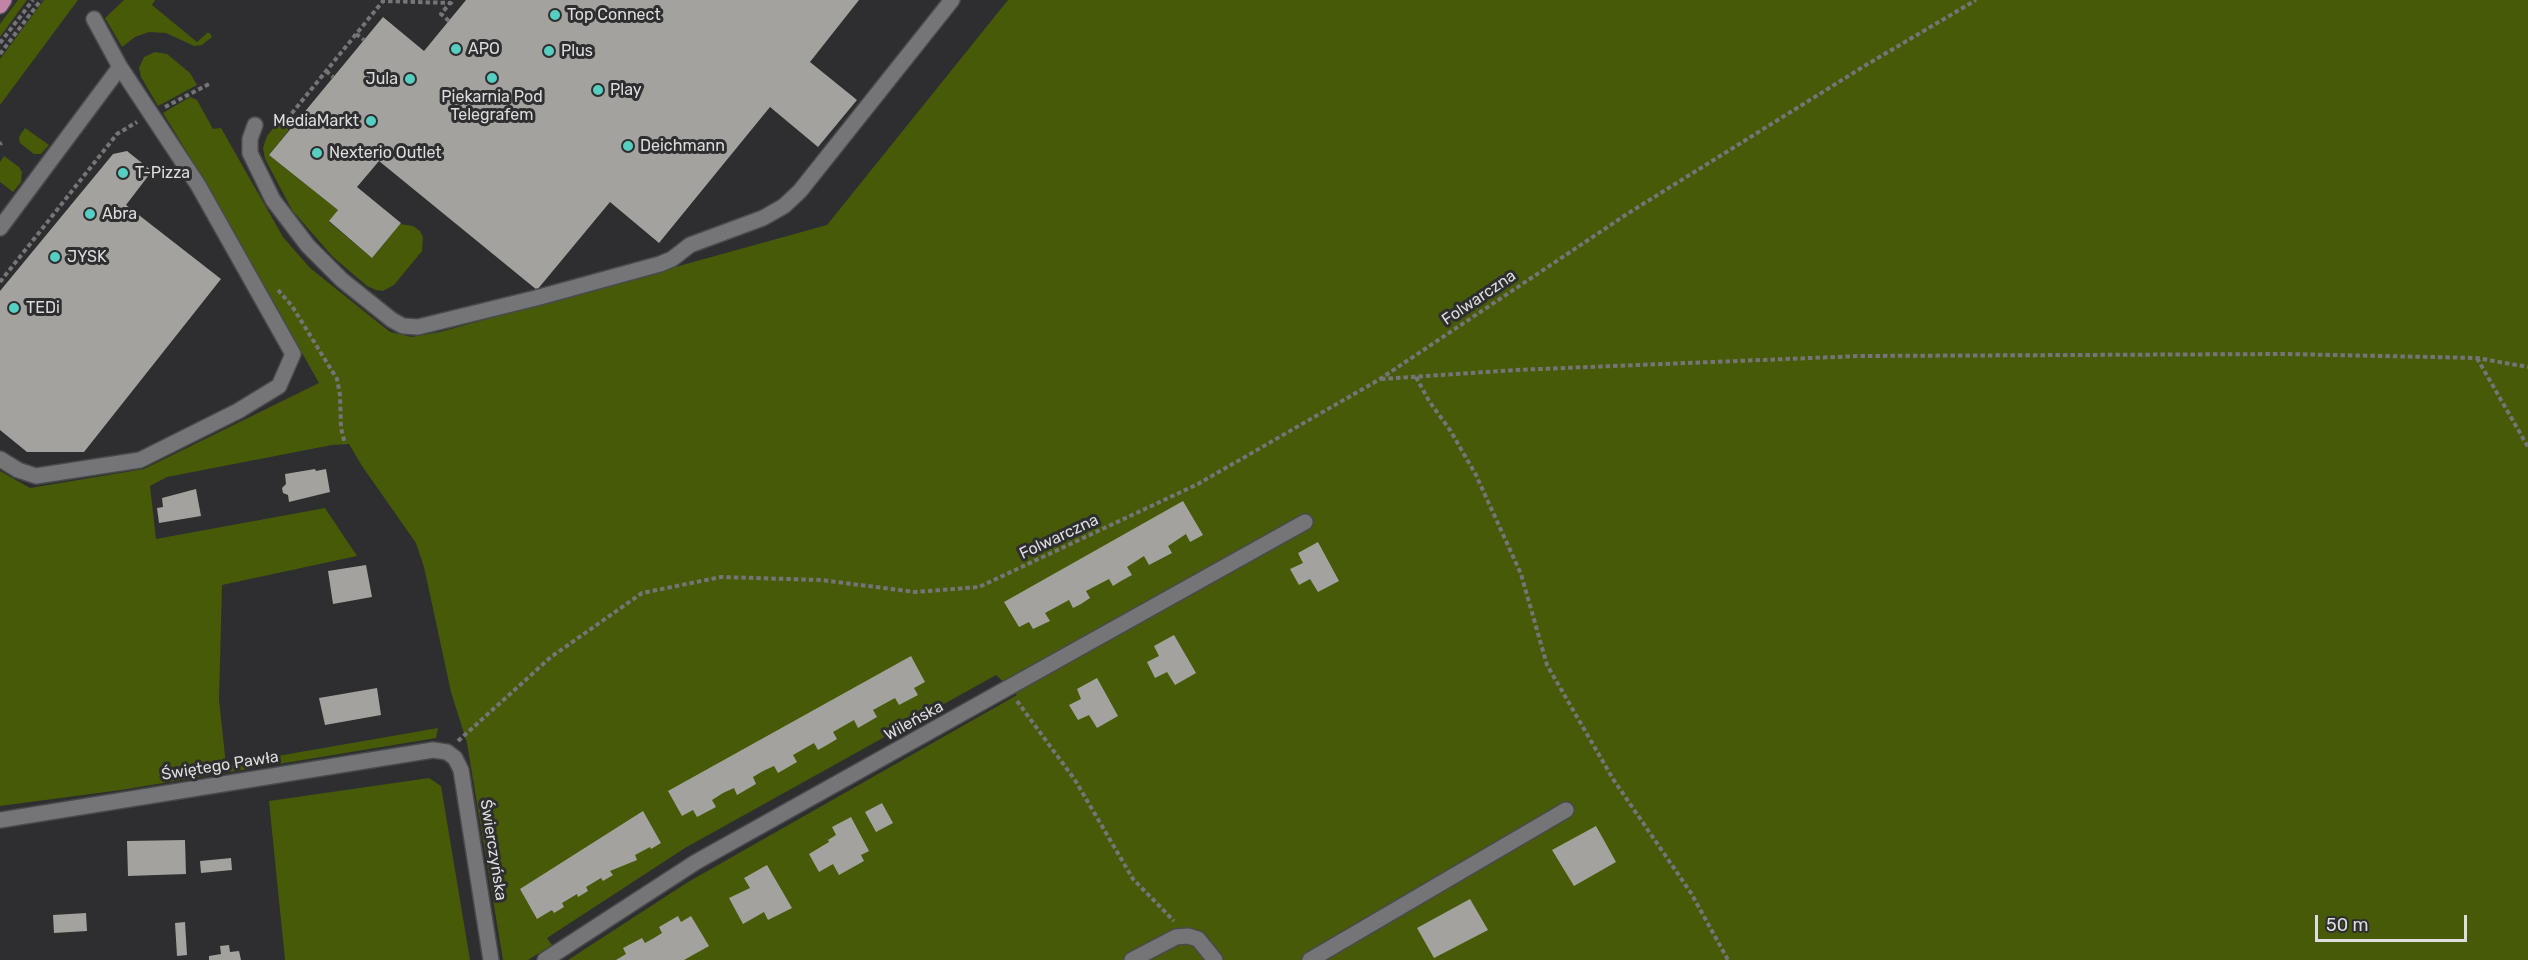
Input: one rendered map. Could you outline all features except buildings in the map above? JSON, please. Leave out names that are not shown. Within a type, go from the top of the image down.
[{"type":"main road","points":[[0,6],[4,0]]},
{"type":"street","points":[[255,125],[250,139],[250,153],[273,200],[308,246],[342,280],[392,320],[403,326],[418,327],[660,264],[672,259],[690,245],[763,218],[784,206],[800,191],[952,0]]},
{"type":"street","points":[[0,459],[28,475],[36,476],[140,460],[238,411],[279,386],[292,354],[198,184],[120,67],[94,19]]},
{"type":"street","points":[[3,219],[120,67]]},
{"type":"street","name":"Wileńska","points":[[545,960],[696,862],[1305,522]]},
{"type":"street","name":"Świętego Pawła","points":[[0,820],[433,750],[447,752]]},
{"type":"street","name":"Świerczyńska","points":[[447,752],[454,758],[461,770],[491,960]]},
{"type":"street","points":[[1310,960],[1566,810]]},
{"type":"street","points":[[1132,960],[1182,936],[1198,939],[1215,960]]},
{"type":"path","points":[[0,43],[33,0]]},
{"type":"path","points":[[0,54],[41,0]]},
{"type":"path","name":"Folwarczna","points":[[447,752],[551,657],[642,593],[721,577],[821,580],[915,592],[979,587],[1198,484],[1380,379],[1627,214],[1976,0]]},
{"type":"path","points":[[449,21],[441,14],[452,1]]},
{"type":"path","points":[[295,124],[288,118],[383,2],[452,1]]},
{"type":"path","points":[[356,34],[364,40]]},
{"type":"path","points":[[326,71],[333,77]]},
{"type":"path","points":[[169,105],[209,84]]},
{"type":"path","points":[[0,282],[117,134],[142,119]]},
{"type":"path","points":[[1380,379],[1860,356],[2284,354],[2477,358],[2528,367]]},
{"type":"path","points":[[2477,358],[2528,447]]},
{"type":"path","points":[[1416,376],[1429,401],[1450,429],[1476,475],[1521,574],[1547,666],[1613,779],[1691,893],[1728,960]]},
{"type":"path","points":[[1007,689],[1075,780],[1132,879],[1182,936]]},
{"type":"green space","points":[[18,0],[27,0],[0,37],[0,24]]},
{"type":"green space","points":[[44,0],[78,0],[0,105],[0,59]]},
{"type":"green space","points":[[124,0],[155,0],[152,5],[197,42],[207,33],[210,33],[212,37],[202,45],[194,46],[166,33],[149,32],[135,37],[122,47],[105,18]]},
{"type":"green space","points":[[1008,0],[2528,0],[2528,960],[568,960],[688,882],[1017,695],[996,675],[685,848],[547,938],[552,945],[528,960],[503,960],[467,743],[451,692],[424,567],[416,543],[349,444],[332,445],[167,477],[150,486],[156,539],[325,508],[357,556],[222,585],[219,700],[226,765],[438,728],[436,738],[121,790],[0,806],[0,471],[30,488],[144,469],[319,383],[207,185],[163,113],[190,97],[197,100],[213,129],[221,128],[283,237],[310,268],[390,332],[412,337],[440,332],[827,225]]},
{"type":"green space","points":[[155,52],[167,54],[190,73],[197,85],[158,106],[141,77],[139,68],[144,57]]},
{"type":"green space","points":[[279,121],[289,130],[269,155],[338,210],[329,222],[372,258],[400,224],[413,226],[420,231],[423,237],[422,251],[394,285],[383,291],[367,286],[333,257],[292,210],[265,159],[263,148],[267,136]]},
{"type":"green space","points":[[25,128],[49,145],[41,154],[34,154],[20,143],[19,137]]},
{"type":"green space","points":[[4,156],[22,172],[21,182],[13,192],[0,182],[0,162]]},
{"type":"green space","points":[[429,778],[441,786],[470,960],[285,960],[269,801]]},
{"type":"place","name":"Top Connect","points":[[555,15]]},
{"type":"place","name":"APO","points":[[456,49]]},
{"type":"place","name":"Plus","points":[[549,51]]},
{"type":"place","name":"Piekarnia Pod Telegrafem","points":[[492,78]]},
{"type":"place","name":"Jula","points":[[410,79]]},
{"type":"place","name":"Play","points":[[598,90]]},
{"type":"place","name":"MediaMarkt","points":[[371,121]]},
{"type":"place","name":"Deichmann","points":[[628,146]]},
{"type":"place","name":"Nexterio Outlet","points":[[317,153]]},
{"type":"place","name":"T-Pizza","points":[[123,173]]},
{"type":"place","name":"Abra","points":[[90,214]]},
{"type":"place","name":"JYSK","points":[[55,257]]},
{"type":"place","name":"TEDi","points":[[14,308]]}]
